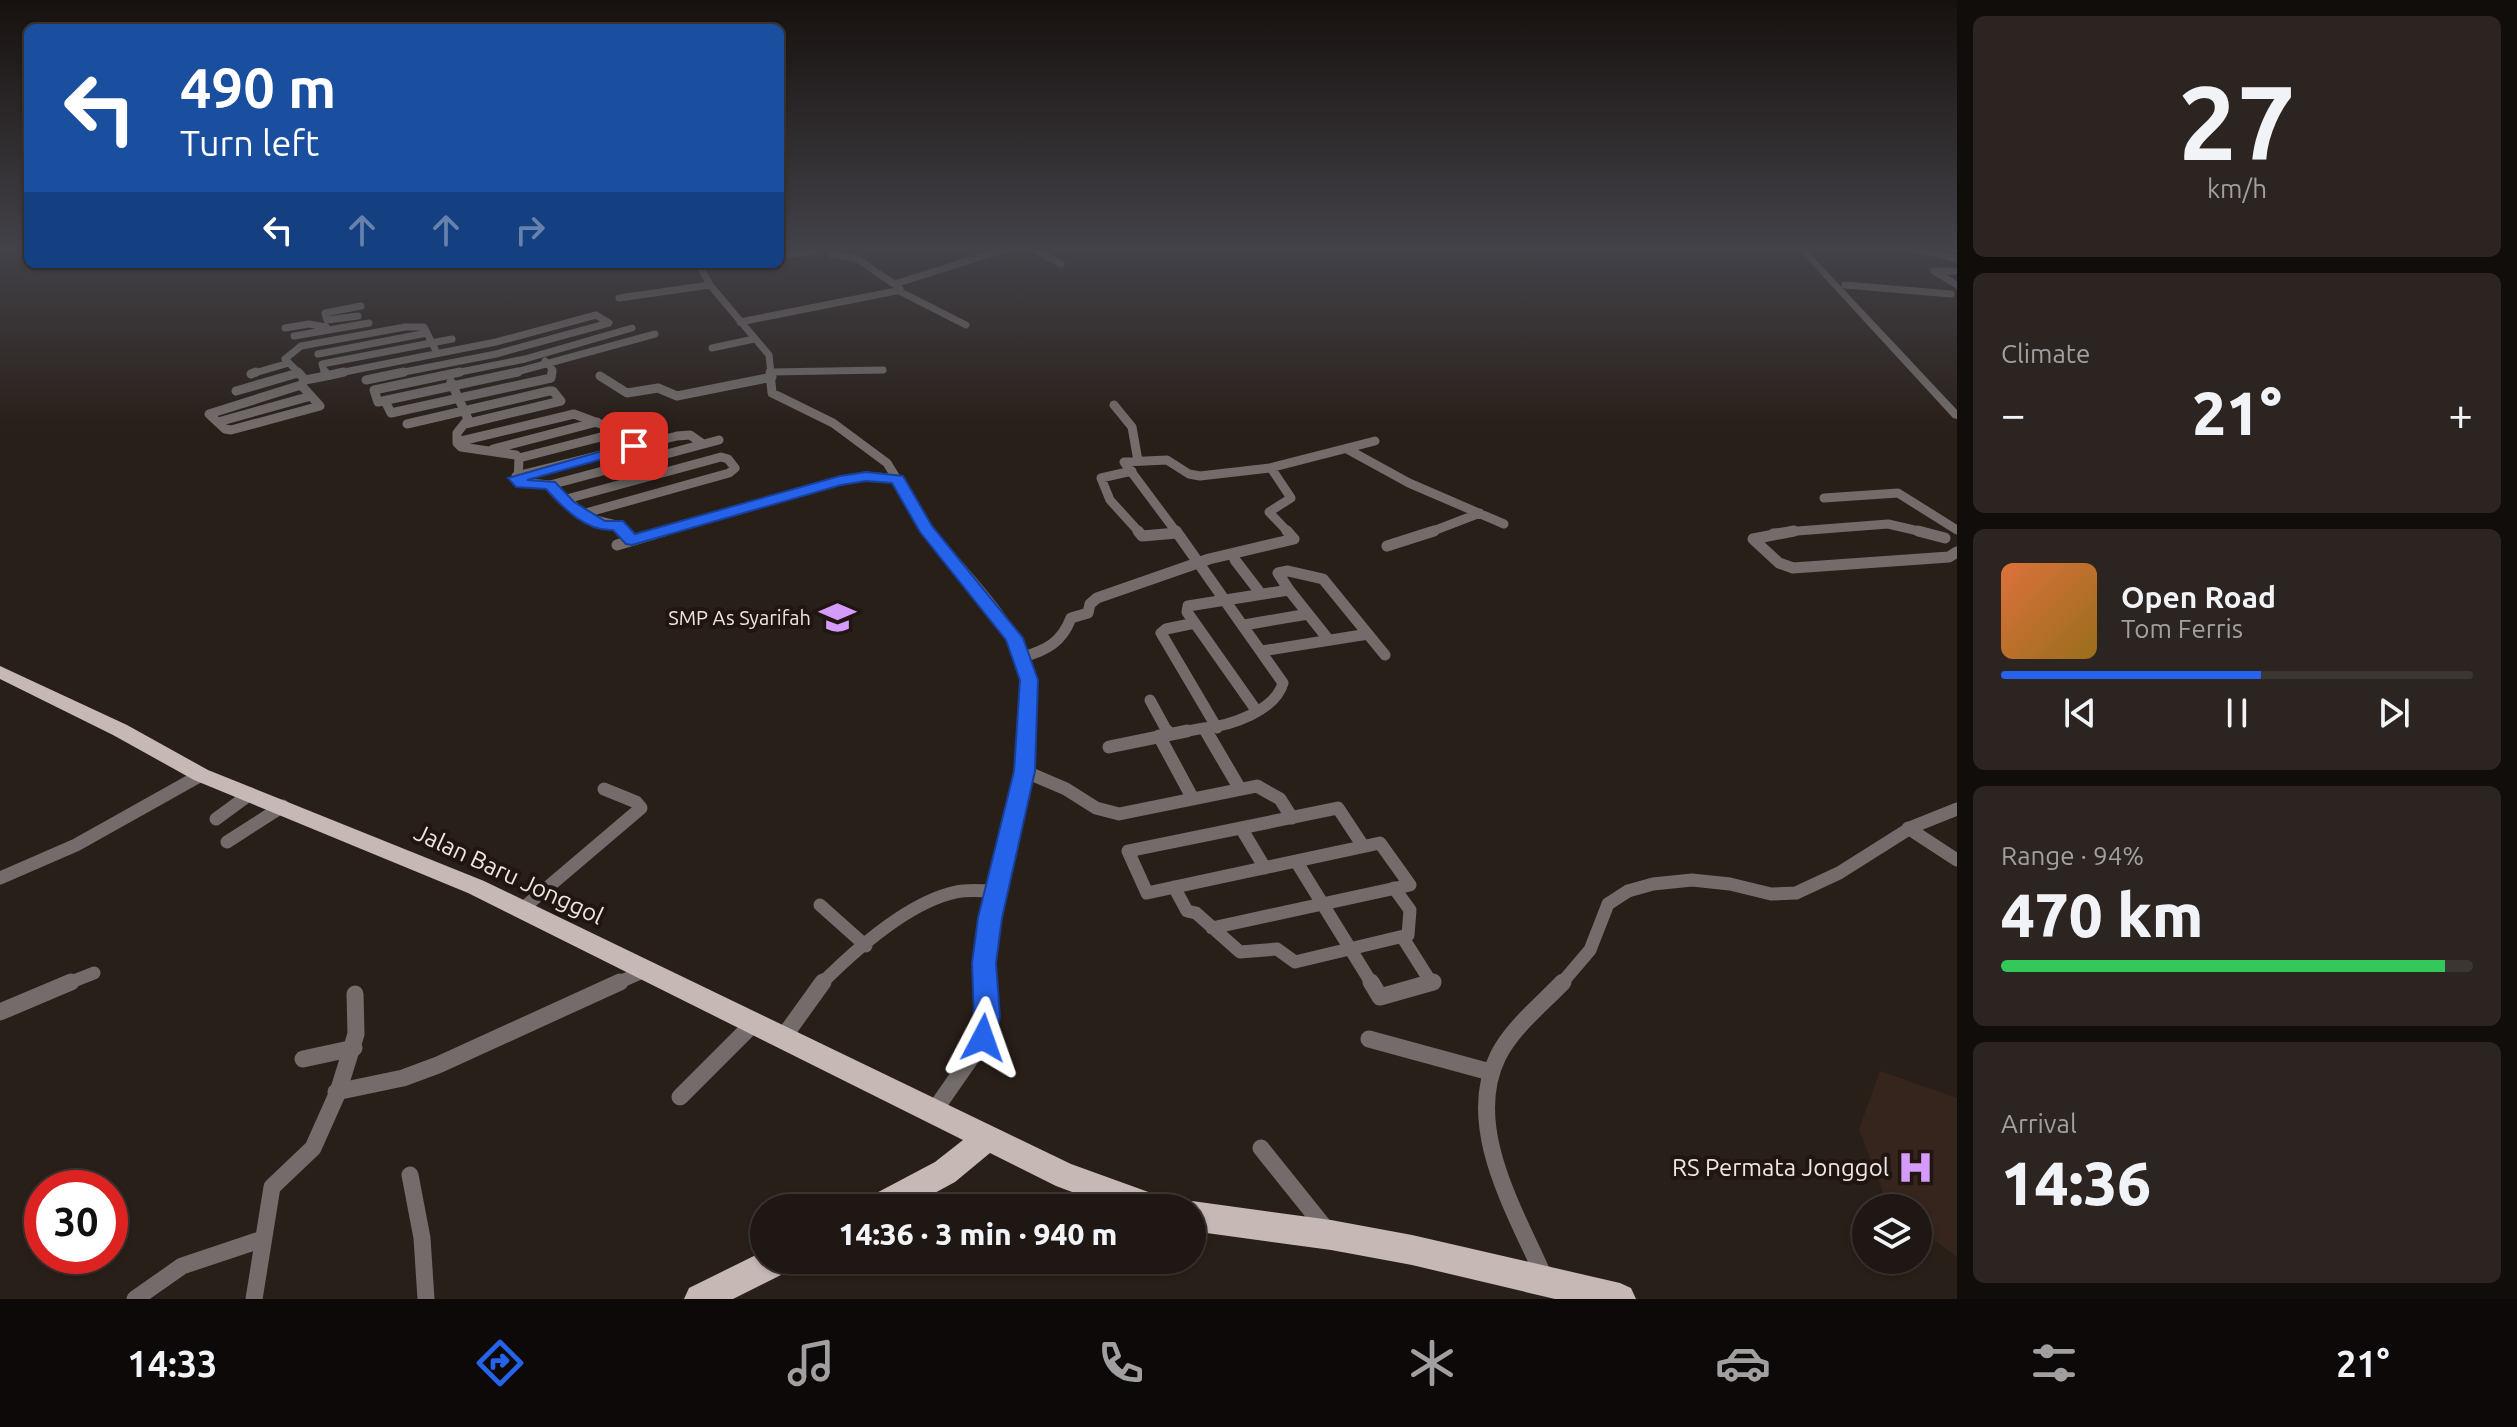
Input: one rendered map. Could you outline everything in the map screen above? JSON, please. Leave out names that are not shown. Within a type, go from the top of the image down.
[{"type":"main road","name":"Jalan Baru Jonggol","points":[[0,672],[120,730],[201,775],[464,881],[1066,1176],[1116,1194]]},
{"type":"main road","points":[[903,1194],[945,1172],[989,1137]]},
{"type":"main road","points":[[1206,1218],[1331,1235],[1545,1279],[1620,1299]]},
{"type":"main road","points":[[700,1299],[750,1274]]},
{"type":"street","points":[[353,308],[325,313],[327,320],[358,316]]},
{"type":"street","points":[[728,308],[769,355],[771,389],[775,396],[833,423],[887,463],[925,528],[1003,621],[1023,657],[1030,696],[1024,771],[994,891],[984,963],[987,1027],[975,1052],[934,1111]]},
{"type":"street","points":[[740,322],[806,308]]},
{"type":"street","points":[[933,308],[966,325]]},
{"type":"street","points":[[1856,308],[1957,416]]},
{"type":"street","points":[[1866,308],[1957,404]]},
{"type":"street","points":[[236,391],[496,342],[596,315],[609,323],[489,355],[366,380]]},
{"type":"street","points":[[334,320],[348,327],[352,336]]},
{"type":"street","points":[[294,336],[369,323]]},
{"type":"street","points":[[285,328],[309,324],[329,330]]},
{"type":"street","points":[[302,379],[209,414],[225,429],[242,429],[320,406],[302,379],[285,359],[301,346],[405,327],[424,327],[468,419],[457,433],[457,442],[463,448],[514,454],[519,458]]},
{"type":"street","points":[[632,328],[525,359],[374,390],[378,402],[385,401],[549,365],[655,334]]},
{"type":"street","points":[[318,354],[427,333]]},
{"type":"street","points":[[326,376],[322,364],[452,339]]},
{"type":"street","points":[[712,348],[754,339]]},
{"type":"street","points":[[489,355],[514,361]]},
{"type":"street","points":[[385,401],[391,413],[551,378],[553,370],[544,360],[525,359]]},
{"type":"street","points":[[251,374],[289,363]]},
{"type":"street","points":[[600,376],[622,392],[658,388],[677,396],[772,374],[883,370]]},
{"type":"street","points":[[407,424],[549,391],[553,391],[561,401],[465,424]]},
{"type":"street","points":[[218,422],[311,396]]},
{"type":"street","points":[[216,399],[225,407]]},
{"type":"street","points":[[1109,747],[1211,728],[1256,710],[1284,688],[1281,676],[1177,533],[1135,466],[1132,427],[1114,405]]},
{"type":"street","points":[[457,442],[571,414],[622,432]]},
{"type":"street","points":[[484,451],[597,422]]},
{"type":"street","points":[[519,458],[636,428]]},
{"type":"street","points":[[516,476],[677,436],[690,435],[703,444]]},
{"type":"street","points":[[519,458],[516,476],[521,484],[550,485],[719,440]]},
{"type":"street","points":[[1177,533],[1142,536],[1110,500],[1101,478],[1135,466],[1172,462],[1194,476],[1271,468],[1375,441]]},
{"type":"street","points":[[1347,449],[1401,480],[1504,524]]},
{"type":"street","points":[[563,500],[721,457],[726,457],[735,468],[729,473],[582,514]]},
{"type":"street","points":[[1023,657],[1057,643],[1067,633],[1071,618],[1088,613],[1090,604],[1097,598],[1200,564],[1294,539],[1269,512],[1291,498],[1271,468]]},
{"type":"street","points":[[617,545],[840,481],[866,476],[898,479]]},
{"type":"street","points":[[550,485],[582,514],[603,526],[617,525],[632,540]]},
{"type":"street","points":[[1824,498],[1898,493],[1957,530]]},
{"type":"street","points":[[1387,546],[1455,525],[1480,513]]},
{"type":"street","points":[[1945,538],[1957,551],[1949,557],[1793,568],[1779,563],[1753,539],[1775,533],[1888,524],[1945,538],[1957,536]]},
{"type":"street","points":[[1235,560],[1261,594]]},
{"type":"street","points":[[1328,639],[1278,573],[1288,571],[1323,579],[1385,655]]},
{"type":"street","points":[[1256,710],[1187,612],[1188,606],[1289,590]]},
{"type":"street","points":[[1244,625],[1308,614]]},
{"type":"street","points":[[1195,623],[1166,629],[1161,633],[1240,789]]},
{"type":"street","points":[[1262,651],[1368,634]]},
{"type":"street","points":[[1150,700],[1192,797]]},
{"type":"street","points":[[1024,771],[1112,814],[1257,786],[1280,799],[1292,818]]},
{"type":"street","points":[[0,878],[76,845],[201,775]]},
{"type":"street","points":[[521,910],[641,808],[640,804],[604,789]]},
{"type":"street","points":[[216,819],[250,794]]},
{"type":"street","points":[[227,842],[283,806]]},
{"type":"street","points":[[1212,928],[1410,885],[1380,843],[1147,893],[1128,851],[1338,808],[1363,846]]},
{"type":"street","points":[[1545,1279],[1487,1132],[1485,1089],[1499,1053],[1586,956],[1601,913],[1615,897],[1660,882],[1711,881],[1764,893],[1789,895],[1851,865],[1908,828],[1957,809]]},
{"type":"street","points":[[1241,828],[1265,868]]},
{"type":"street","points":[[1908,828],[1957,860]]},
{"type":"street","points":[[1296,861],[1380,997],[1434,984],[1403,938]]},
{"type":"street","points":[[1174,887],[1187,911],[1196,913],[1240,952],[1269,947],[1287,951],[1295,962],[1408,935],[1410,910],[1394,888]]},
{"type":"street","points":[[782,1039],[818,987],[866,946],[935,900],[956,892],[994,891]]},
{"type":"street","points":[[820,905],[866,946]]},
{"type":"street","points":[[336,1092],[403,1078],[438,1065],[647,970]]},
{"type":"street","points":[[0,1012],[94,973]]},
{"type":"street","points":[[254,1299],[272,1187],[276,1179],[304,1159],[313,1148],[354,1048],[359,1015],[355,994]]},
{"type":"street","points":[[680,1097],[753,1024]]},
{"type":"street","points":[[1369,1039],[1490,1072]]},
{"type":"street","points":[[303,1059],[354,1048]]},
{"type":"street","points":[[1261,1148],[1331,1235]]},
{"type":"street","points":[[410,1175],[422,1238],[426,1299]]},
{"type":"street","points":[[135,1299],[182,1266],[263,1239]]},
{"type":"shaded area","name":"RS Permata Jonggol","points":[[1880,1071],[1957,1098],[1957,1257],[1932,1238],[1932,1194],[1884,1194],[1859,1129]]},
{"type":"place","name":"SMP As Syarifah","points":[[837,617]]},
{"type":"place","name":"RS Permata Jonggol","points":[[1915,1167]]},
{"type":"route","points":[[634,446],[516,478],[521,484],[550,485],[569,505],[603,526],[617,525],[632,540],[857,477],[898,479],[925,528],[1014,638],[1029,680],[1027,738],[1024,771],[990,918],[984,963],[987,1027],[983,1038]]}]
